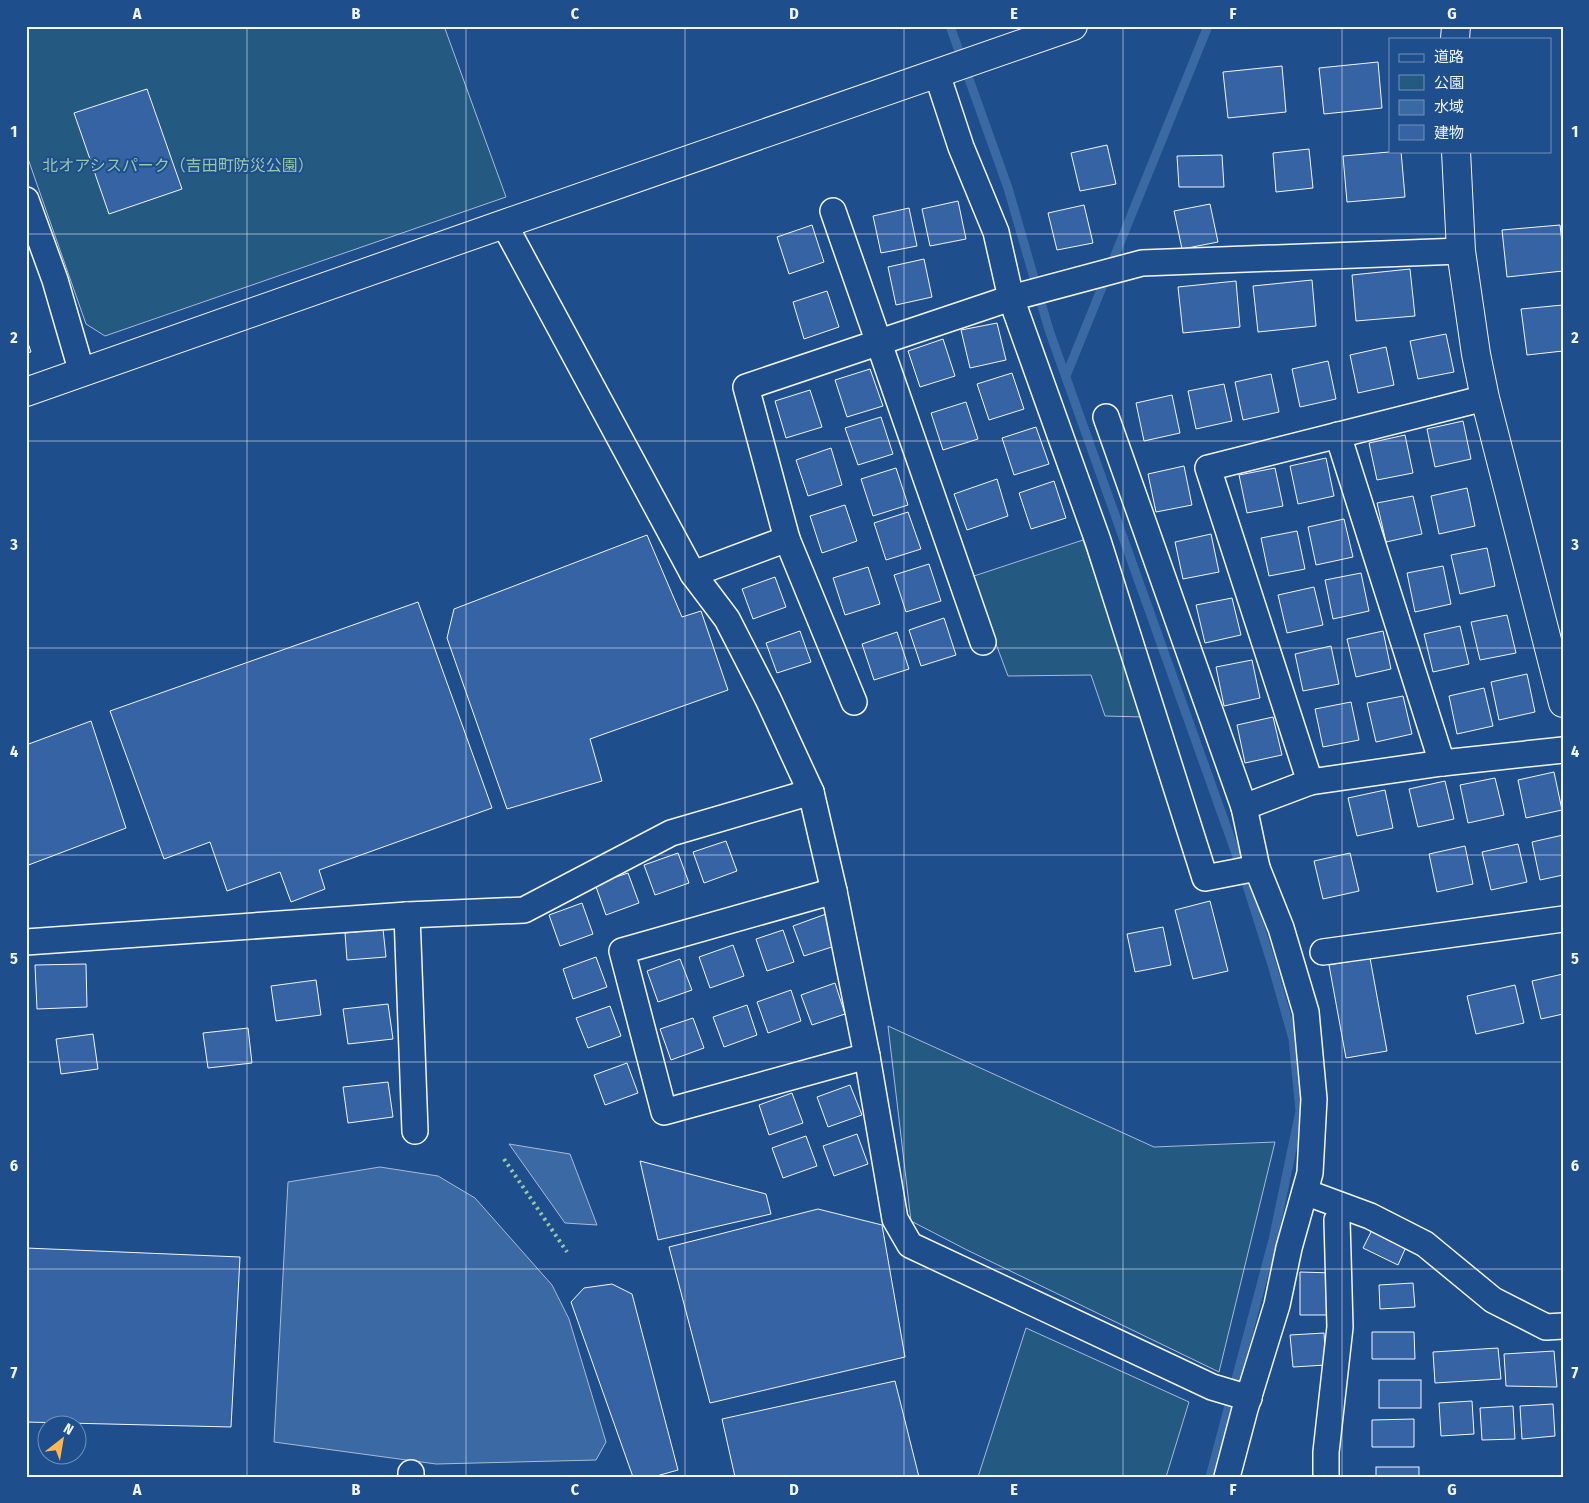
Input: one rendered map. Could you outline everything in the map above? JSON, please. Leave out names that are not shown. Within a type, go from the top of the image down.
[{"type":"street","points":[[26,392],[1073,26]]},
{"type":"street","points":[[942,72],[961,147],[996,232],[1098,541],[1205,878],[1256,868]]},
{"type":"street","points":[[1456,152],[1461,251],[1476,354],[1485,398],[1563,703]]},
{"type":"street","points":[[26,200],[55,280],[82,373]]},
{"type":"street","points":[[833,211],[983,642]]},
{"type":"street","points":[[504,224],[693,574],[727,618],[768,699],[811,792],[834,891],[867,1056],[895,1219],[910,1245],[1212,1386],[1245,1396]]},
{"type":"street","points":[[854,702],[788,540],[746,388],[1016,297],[1142,263],[1461,251]]},
{"type":"street","points":[[1310,782],[1208,468],[1485,398]]},
{"type":"street","points":[[1106,417],[1244,807],[1256,868],[1282,928],[1306,1012],[1314,1099],[1310,1173],[1289,1248],[1278,1305],[1245,1396],[1227,1477]]},
{"type":"street","points":[[1338,435],[1442,763]]},
{"type":"street","points":[[693,574],[788,540]]},
{"type":"street","points":[[1244,807],[1310,782],[1442,763],[1563,750]]},
{"type":"street","points":[[26,942],[407,915],[524,910],[671,833],[811,792]]},
{"type":"street","points":[[834,891],[622,951],[664,1112],[867,1056]]},
{"type":"street","points":[[407,915],[415,1131]]},
{"type":"street","points":[[1323,952],[1563,919]]},
{"type":"street","points":[[1306,1192],[1370,1216],[1424,1244],[1493,1300],[1546,1327],[1563,1326]]},
{"type":"street","points":[[1326,1477],[1326,1452],[1340,1327],[1336,1220]]},
{"type":"green space","name":"北オアシスパーク（吉田町防災公園）","points":[[26,26],[444,26],[506,197],[105,336],[86,324],[26,153]]},
{"type":"green space","points":[[1083,540],[1144,717],[1105,716],[1091,675],[1008,676],[971,577]]},
{"type":"green space","points":[[888,1026],[1154,1147],[1275,1142],[1219,1372],[911,1221]]},
{"type":"green space","points":[[1026,1328],[1189,1402],[1166,1477],[978,1477]]},
{"type":"water","points":[[509,1144],[570,1154],[597,1225],[565,1223]]},
{"type":"water","points":[[380,1167],[438,1176],[475,1198],[552,1285],[569,1319],[606,1442],[596,1460],[436,1464],[274,1442],[288,1182]]},
{"type":"building","points":[[1378,62],[1382,108],[1324,114],[1319,68]]},
{"type":"building","points":[[1282,66],[1286,112],[1228,118],[1223,72]]},
{"type":"building","points":[[147,89],[182,189],[109,214],[74,113]]},
{"type":"building","points":[[1107,145],[1116,184],[1080,191],[1071,153]]},
{"type":"building","points":[[1309,149],[1313,188],[1276,192],[1273,153]]},
{"type":"building","points":[[1401,152],[1405,197],[1347,202],[1343,156]]},
{"type":"building","points":[[1222,155],[1224,187],[1179,187],[1177,156]]},
{"type":"building","points":[[958,201],[966,239],[930,246],[922,209]]},
{"type":"building","points":[[1210,204],[1218,242],[1182,249],[1174,211]]},
{"type":"building","points":[[1084,205],[1093,243],[1057,250],[1048,213]]},
{"type":"building","points":[[909,208],[917,246],[881,253],[873,216]]},
{"type":"building","points":[[812,225],[824,262],[789,274],[777,237]]},
{"type":"building","points":[[1560,225],[1563,271],[1507,277],[1502,230]]},
{"type":"building","points":[[924,259],[932,297],[896,305],[888,267]]},
{"type":"building","points":[[1410,269],[1415,316],[1356,321],[1352,275]]},
{"type":"building","points":[[1312,280],[1316,326],[1258,332],[1253,286]]},
{"type":"building","points":[[1236,281],[1240,327],[1183,333],[1178,287]]},
{"type":"building","points":[[827,291],[839,327],[804,339],[793,302]]},
{"type":"building","points":[[1563,305],[1563,351],[1527,355],[1521,309]]},
{"type":"building","points":[[997,323],[1006,360],[970,368],[961,330]]},
{"type":"building","points":[[1446,334],[1454,372],[1418,379],[1410,341]]},
{"type":"building","points":[[26,337],[31,352],[26,353]]},
{"type":"building","points":[[943,339],[955,376],[920,387],[908,351]]},
{"type":"building","points":[[1386,347],[1394,385],[1358,393],[1350,355]]},
{"type":"building","points":[[1328,361],[1336,399],[1300,407],[1292,369]]},
{"type":"building","points":[[870,369],[883,406],[847,417],[835,380]]},
{"type":"building","points":[[1012,373],[1024,409],[989,420],[977,384]]},
{"type":"building","points":[[1271,374],[1279,412],[1243,420],[1235,382]]},
{"type":"building","points":[[1224,384],[1232,421],[1196,429],[1188,391]]},
{"type":"building","points":[[810,390],[822,427],[786,438],[775,401]]},
{"type":"building","points":[[1172,395],[1180,433],[1144,441],[1136,403]]},
{"type":"building","points":[[966,402],[978,439],[943,450],[931,413]]},
{"type":"building","points":[[881,417],[893,454],[858,465],[845,428]]},
{"type":"building","points":[[1463,421],[1471,459],[1435,467],[1427,429]]},
{"type":"building","points":[[1036,427],[1049,464],[1014,475],[1002,438]]},
{"type":"building","points":[[1405,435],[1413,473],[1377,480],[1369,443]]},
{"type":"building","points":[[831,448],[842,485],[808,496],[796,460]]},
{"type":"building","points":[[1326,458],[1334,496],[1298,504],[1290,466]]},
{"type":"building","points":[[1184,466],[1192,505],[1156,512],[1148,474]]},
{"type":"building","points":[[896,468],[908,505],[873,516],[861,479]]},
{"type":"building","points":[[1275,468],[1283,506],[1247,513],[1239,475]]},
{"type":"building","points":[[997,479],[1008,516],[967,530],[954,494]]},
{"type":"building","points":[[1054,481],[1066,518],[1031,529],[1019,493]]},
{"type":"building","points":[[1467,488],[1475,526],[1439,534],[1431,496]]},
{"type":"building","points":[[1413,496],[1422,534],[1386,542],[1377,503]]},
{"type":"building","points":[[845,505],[857,541],[822,553],[810,516]]},
{"type":"building","points":[[908,512],[921,549],[886,560],[874,523]]},
{"type":"building","points":[[1344,519],[1353,557],[1316,565],[1308,527]]},
{"type":"building","points":[[1297,531],[1305,569],[1269,576],[1261,538]]},
{"type":"building","points":[[1211,534],[1219,572],[1183,579],[1175,542]]},
{"type":"building","points":[[647,535],[682,617],[701,611],[728,690],[590,739],[602,781],[507,809],[447,638],[454,609]]},
{"type":"building","points":[[1487,548],[1495,586],[1460,594],[1451,555]]},
{"type":"building","points":[[929,564],[941,601],[906,612],[894,575]]},
{"type":"building","points":[[1443,566],[1451,604],[1415,612],[1407,573]]},
{"type":"building","points":[[868,567],[880,604],[845,615],[833,578]]},
{"type":"building","points":[[1361,573],[1369,611],[1333,619],[1325,580]]},
{"type":"building","points":[[775,577],[786,607],[753,619],[742,589]]},
{"type":"building","points":[[1314,587],[1323,625],[1287,633],[1278,595]]},
{"type":"building","points":[[1232,598],[1241,635],[1205,643],[1196,605]]},
{"type":"building","points":[[418,602],[492,808],[319,870],[325,889],[291,902],[280,872],[227,891],[210,842],[164,859],[110,711]]},
{"type":"building","points":[[1507,615],[1516,653],[1480,660],[1471,622]]},
{"type":"building","points":[[944,618],[956,655],[921,666],[909,630]]},
{"type":"building","points":[[1460,626],[1469,664],[1433,672],[1424,634]]},
{"type":"building","points":[[800,631],[811,662],[777,673],[766,643]]},
{"type":"building","points":[[1383,631],[1391,669],[1356,677],[1347,639]]},
{"type":"building","points":[[897,632],[909,669],[874,680],[862,644]]},
{"type":"building","points":[[1331,646],[1339,684],[1303,691],[1295,654]]},
{"type":"building","points":[[1252,660],[1260,698],[1224,706],[1216,667]]},
{"type":"building","points":[[1527,674],[1535,712],[1499,720],[1491,682]]},
{"type":"building","points":[[1484,688],[1493,726],[1457,734],[1449,696]]},
{"type":"building","points":[[1403,696],[1412,734],[1376,742],[1367,703]]},
{"type":"building","points":[[1351,702],[1359,740],[1323,747],[1315,709]]},
{"type":"building","points":[[1273,717],[1282,755],[1245,763],[1237,725]]},
{"type":"building","points":[[91,721],[126,828],[26,866],[26,745]]},
{"type":"building","points":[[1554,772],[1562,810],[1526,818],[1518,780]]},
{"type":"building","points":[[1495,778],[1504,815],[1468,823],[1460,785]]},
{"type":"building","points":[[1445,781],[1454,819],[1418,827],[1409,789]]},
{"type":"building","points":[[1385,790],[1393,828],[1357,836],[1348,798]]},
{"type":"building","points":[[1563,835],[1563,875],[1540,880],[1532,842]]},
{"type":"building","points":[[726,841],[737,871],[704,883],[693,852]]},
{"type":"building","points":[[1518,844],[1527,882],[1491,890],[1482,852]]},
{"type":"building","points":[[1465,846],[1473,884],[1437,892],[1429,854]]},
{"type":"building","points":[[678,853],[689,883],[655,895],[644,865]]},
{"type":"building","points":[[1350,853],[1359,891],[1323,899],[1314,861]]},
{"type":"building","points":[[628,873],[639,903],[606,915],[595,884]]},
{"type":"building","points":[[1210,901],[1228,971],[1193,979],[1175,910]]},
{"type":"building","points":[[582,903],[593,934],[560,946],[549,915]]},
{"type":"building","points":[[826,914],[838,945],[804,956],[793,926]]},
{"type":"building","points":[[1163,927],[1171,965],[1135,972],[1127,934]]},
{"type":"building","points":[[383,929],[386,957],[347,960],[345,933]]},
{"type":"building","points":[[783,930],[794,962],[767,971],[756,939]]},
{"type":"building","points":[[733,945],[744,976],[710,988],[699,957]]},
{"type":"building","points":[[596,957],[607,987],[573,999],[563,969]]},
{"type":"building","points":[[1370,958],[1387,1051],[1346,1058],[1329,965]]},
{"type":"building","points":[[680,959],[692,990],[658,1002],[647,971]]},
{"type":"building","points":[[86,964],[87,1007],[37,1009],[35,965]]},
{"type":"building","points":[[1563,974],[1563,1014],[1541,1019],[1532,981]]},
{"type":"building","points":[[316,980],[321,1015],[276,1021],[271,986]]},
{"type":"building","points":[[835,983],[845,1014],[812,1025],[801,995]]},
{"type":"building","points":[[1515,985],[1524,1023],[1476,1034],[1467,996]]},
{"type":"building","points":[[791,990],[801,1021],[768,1033],[757,1002]]},
{"type":"building","points":[[388,1004],[393,1039],[348,1044],[343,1009]]},
{"type":"building","points":[[747,1005],[757,1035],[724,1047],[713,1017]]},
{"type":"building","points":[[610,1006],[621,1036],[588,1048],[576,1018]]},
{"type":"building","points":[[693,1018],[704,1048],[671,1060],[660,1029]]},
{"type":"building","points":[[248,1028],[252,1063],[208,1068],[203,1033]]},
{"type":"building","points":[[93,1034],[98,1069],[61,1074],[56,1039]]},
{"type":"building","points":[[627,1063],[638,1093],[605,1105],[594,1075]]},
{"type":"building","points":[[388,1082],[393,1117],[348,1123],[343,1087]]},
{"type":"building","points":[[850,1085],[862,1115],[828,1127],[817,1097]]},
{"type":"building","points":[[792,1093],[803,1123],[769,1135],[759,1105]]},
{"type":"building","points":[[857,1134],[868,1164],[834,1176],[823,1146]]},
{"type":"building","points":[[806,1136],[817,1166],[783,1178],[772,1148]]},
{"type":"building","points":[[640,1161],[766,1194],[771,1214],[658,1240]]},
{"type":"building","points":[[818,1209],[882,1225],[905,1357],[710,1403],[669,1247]]},
{"type":"building","points":[[1372,1230],[1406,1247],[1398,1265],[1363,1248]]},
{"type":"building","points":[[26,1248],[240,1257],[231,1427],[88,1424],[88,1416],[38,1416],[38,1422],[26,1422]]},
{"type":"building","points":[[1300,1272],[1333,1273],[1332,1315],[1300,1315]]},
{"type":"building","points":[[1413,1283],[1415,1307],[1380,1309],[1379,1285]]},
{"type":"building","points":[[612,1284],[632,1294],[678,1470],[653,1477],[633,1477],[571,1302],[584,1288]]},
{"type":"building","points":[[1372,1332],[1414,1332],[1415,1359],[1372,1359]]},
{"type":"building","points":[[1324,1333],[1326,1365],[1293,1367],[1290,1335]]},
{"type":"building","points":[[1498,1348],[1501,1379],[1435,1383],[1433,1352]]},
{"type":"building","points":[[1554,1351],[1557,1387],[1506,1386],[1504,1354]]},
{"type":"building","points":[[1379,1380],[1421,1380],[1421,1408],[1379,1408]]},
{"type":"building","points":[[895,1381],[919,1477],[735,1477],[722,1419]]},
{"type":"building","points":[[1472,1401],[1474,1434],[1441,1436],[1439,1403]]},
{"type":"building","points":[[1553,1404],[1555,1436],[1522,1439],[1520,1406]]},
{"type":"building","points":[[1513,1406],[1515,1439],[1482,1440],[1480,1408]]},
{"type":"building","points":[[1414,1419],[1414,1447],[1372,1447],[1372,1420]]},
{"type":"building","points":[[1376,1467],[1419,1467],[1419,1477],[1376,1477]]},
{"type":"waterway","points":[[950,26],[1008,188],[1049,330],[1244,876],[1293,1039],[1300,1111],[1273,1240],[1210,1477]]},
{"type":"waterway","points":[[1066,376],[1208,26]]},
{"type":"hedge","points":[[504,1159],[567,1252]]}]
